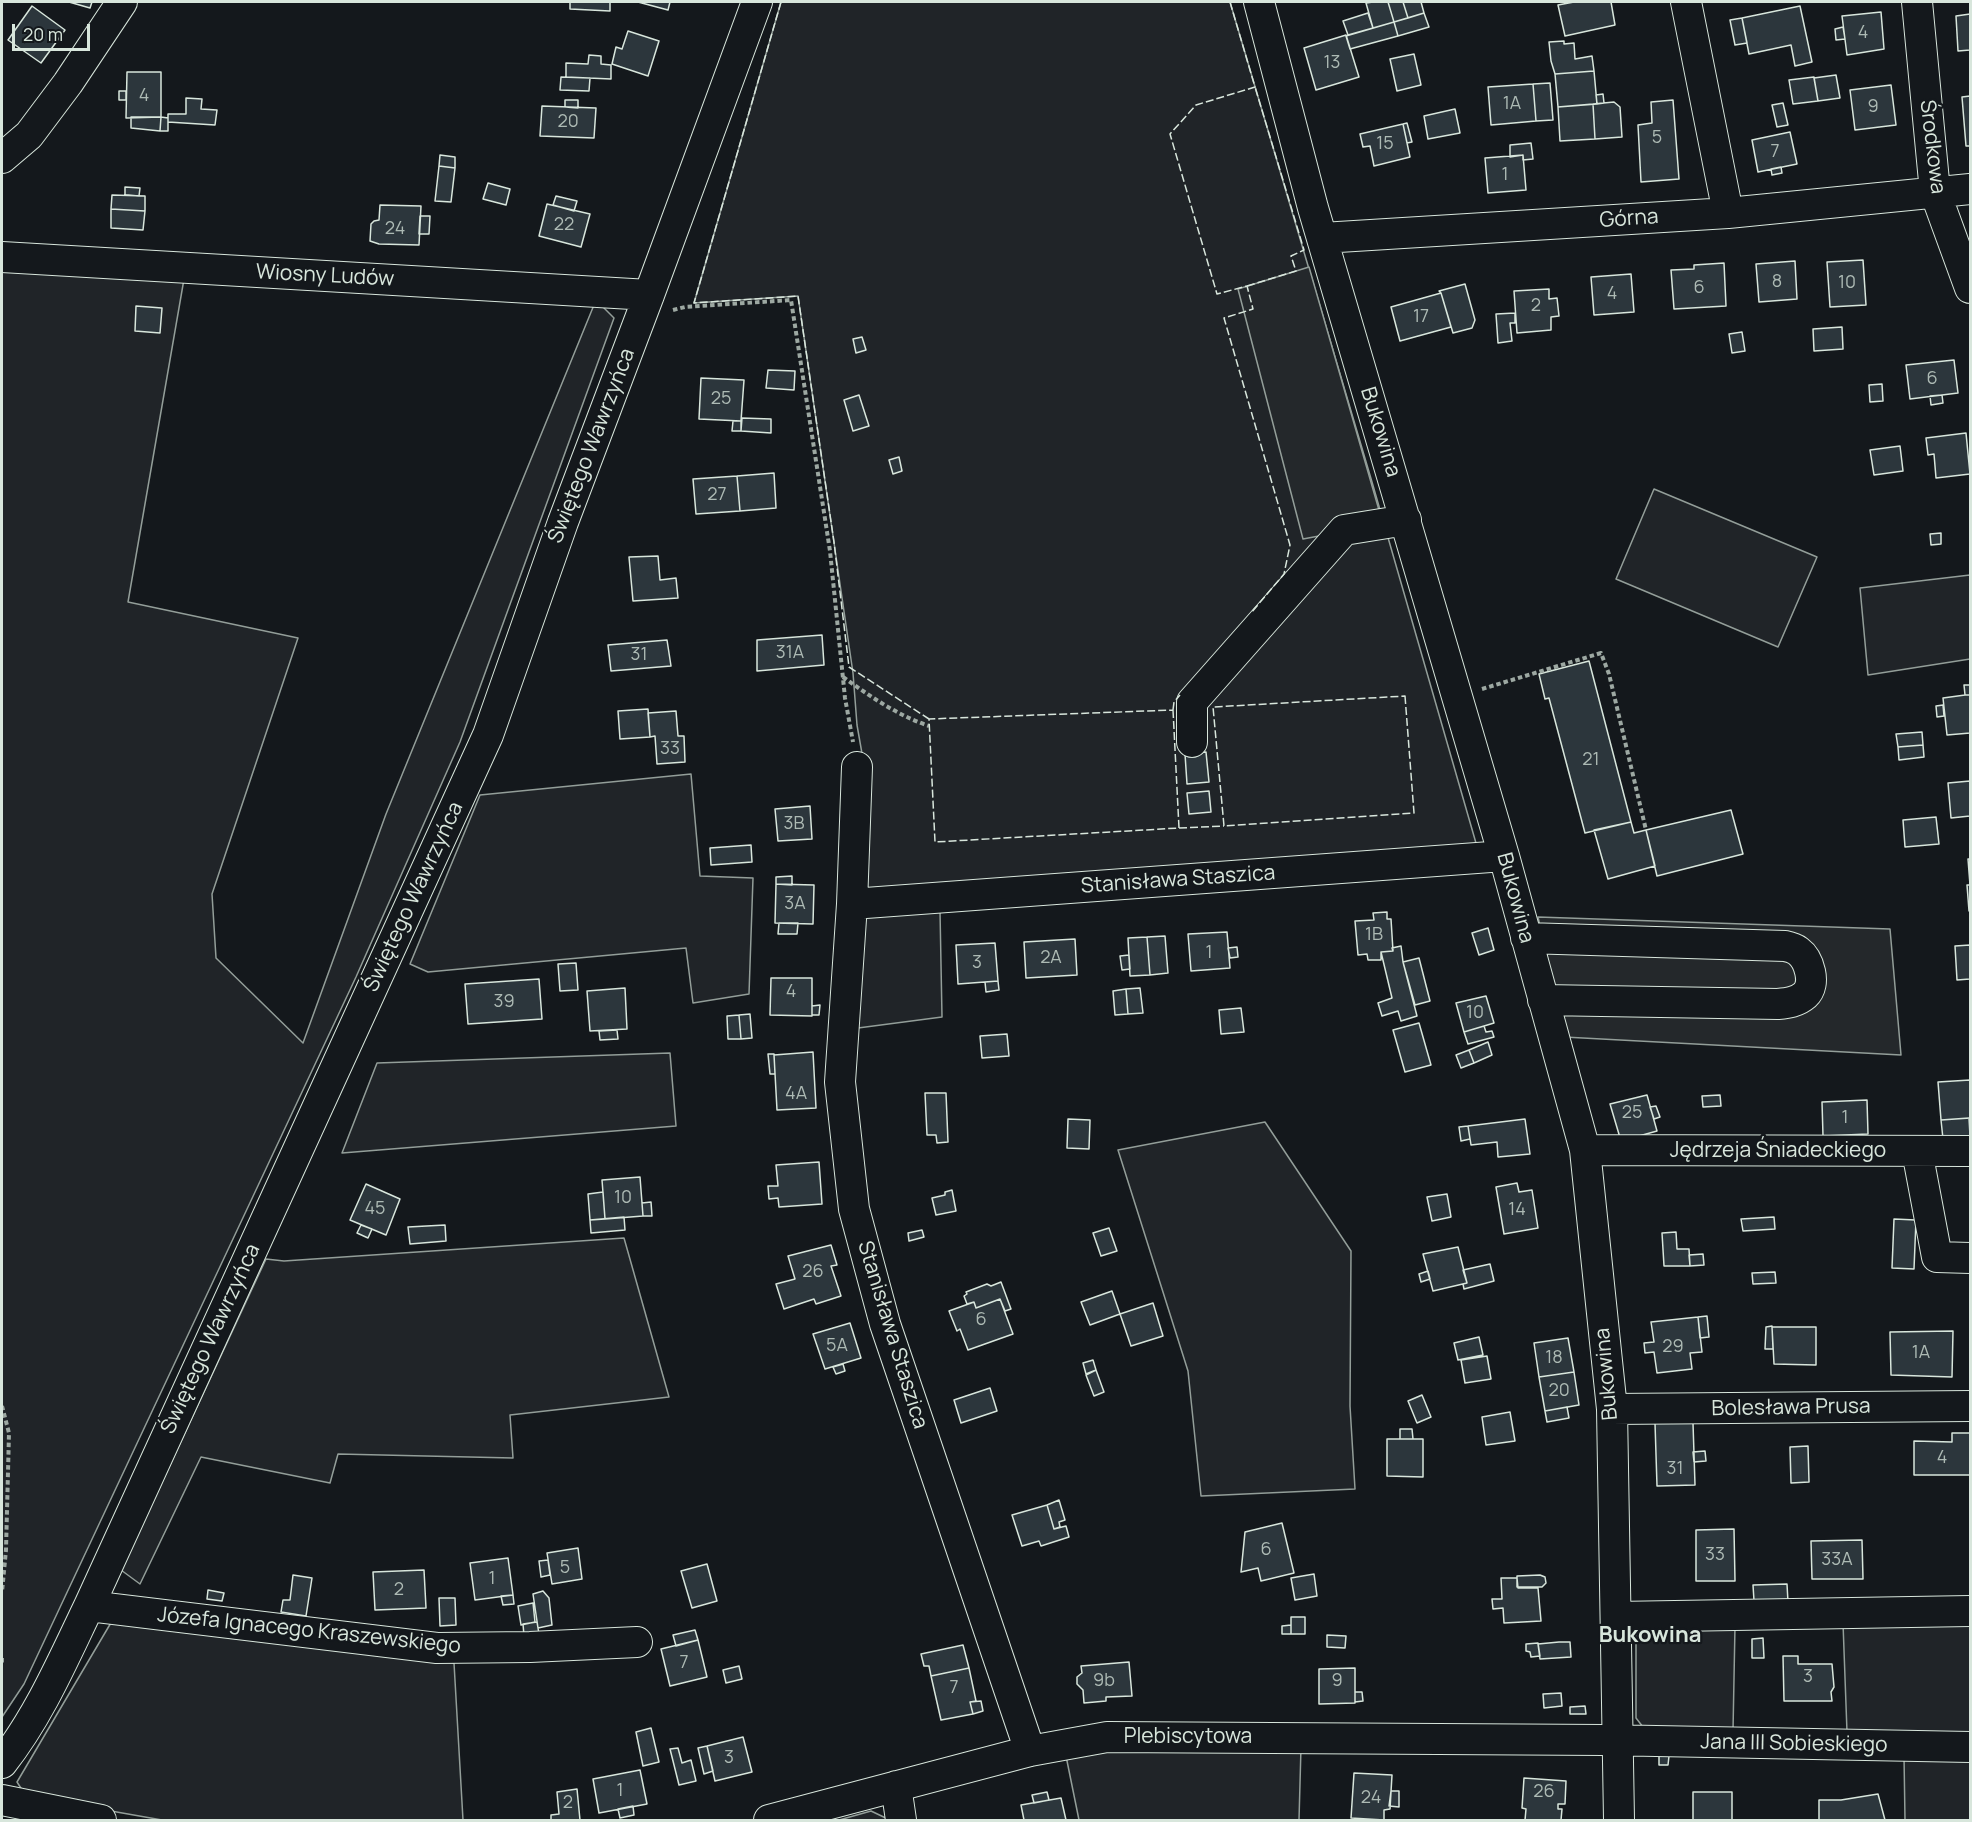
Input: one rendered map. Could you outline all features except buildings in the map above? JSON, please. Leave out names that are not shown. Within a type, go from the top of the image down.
[{"type":"street","points":[[2,158],[29,135],[68,83],[122,2]]},
{"type":"street","name":"Świętego Wawrzyńca","points":[[2,1763],[44,1699],[89,1606],[488,735],[563,522],[660,303],[757,2]]},
{"type":"street","name":"Bukowina","points":[[1259,2],[1296,148],[1504,856],[1585,1150],[1612,1410],[1619,1821]]},
{"type":"street","points":[[1686,2],[1728,213]]},
{"type":"street","name":"Środkowa","points":[[1917,2],[1935,192],[1971,288]]},
{"type":"street","name":"Górna","points":[[1322,238],[1728,213],[1971,189]]},
{"type":"street","name":"Wiosny Ludów","points":[[2,256],[660,303]]},
{"type":"street","points":[[1192,742],[1192,702],[1344,530],[1406,520]]},
{"type":"street","name":"Stanisława Staszica","points":[[857,767],[852,904],[840,1082],[854,1209],[885,1324],[1030,1751]]},
{"type":"street","name":"Stanisława Staszica","points":[[852,904],[1504,856]]},
{"type":"street","points":[[1526,938],[1785,946],[1793,947],[1801,952],[1811,973],[1810,986],[1806,994],[1792,1002],[1778,1004],[1543,1000]]},
{"type":"street","name":"Jędrzeja Śniadeckiego","points":[[1585,1150],[1971,1151]]},
{"type":"street","points":[[1917,1151],[1937,1257],[1971,1258]]},
{"type":"street","name":"Bolesława Prusa","points":[[1612,1410],[1971,1406]]},
{"type":"street","name":"Józefa Ignacego Kraszewskiego","points":[[89,1606],[437,1648],[637,1642]]},
{"type":"street","points":[[1616,1617],[1971,1611]]},
{"type":"street","name":"Plebiscytowa","points":[[769,1821],[1030,1751],[1107,1737],[1618,1741]]},
{"type":"street","name":"Jana III Sobieskiego","points":[[1618,1741],[1971,1747]]},
{"type":"street","points":[[896,1786],[902,1821]]},
{"type":"street","points":[[3,1803],[54,1816],[101,1821]]},
{"type":"path","points":[[660,303],[685,307],[791,300],[830,551],[843,677],[857,767]]},
{"type":"path","points":[[1476,691],[1601,653],[1609,674],[1646,830]]},
{"type":"path","points":[[843,677],[879,703],[911,720],[929,726]]},
{"type":"path","points":[[2,1406],[9,1433],[6,1550],[2,1592]]},
{"type":"path","points":[[2,1658],[2,1663]]},
{"type":"shaded area","points":[[781,2],[1230,2],[1480,857],[852,904],[864,765],[857,725],[853,673],[798,296],[694,303]]},
{"type":"shaded area","points":[[1309,267],[1383,524],[1303,539],[1238,289]]},
{"type":"shaded area","points":[[2,271],[184,279],[128,602],[298,638],[212,894],[216,958],[303,1043],[386,814],[596,300],[614,318],[460,742],[356,977],[24,1684],[2,1717]]},
{"type":"shaded area","points":[[1654,489],[1817,557],[1778,647],[1616,579]]},
{"type":"shaded area","points":[[1970,575],[1970,659],[1868,675],[1860,588]]},
{"type":"shaded area","points":[[691,774],[700,876],[753,878],[749,994],[693,1003],[686,948],[428,972],[410,964],[480,795]]},
{"type":"shaded area","points":[[940,911],[942,1017],[858,1028],[863,915]]},
{"type":"shaded area","points":[[1538,917],[1890,929],[1901,1055],[1564,1037]]},
{"type":"shaded area","points":[[670,1053],[676,1126],[342,1153],[377,1063]]},
{"type":"shaded area","points":[[1265,1122],[1351,1251],[1350,1406],[1355,1489],[1201,1496],[1188,1371],[1118,1150]]},
{"type":"shaded area","points":[[624,1238],[669,1397],[510,1415],[513,1458],[338,1454],[330,1483],[201,1457],[140,1584],[121,1570],[266,1259],[284,1261]]},
{"type":"shaded area","points":[[124,1619],[454,1663],[463,1820],[162,1820],[26,1796],[17,1782],[112,1621]]},
{"type":"shaded area","points":[[1843,1623],[1970,1624],[1970,1732],[1847,1732]]},
{"type":"shaded area","points":[[1735,1626],[1733,1731],[1643,1727],[1636,1718],[1636,1632]]},
{"type":"shaded area","points":[[1122,1745],[1301,1747],[1299,1820],[1079,1820],[1066,1756]]},
{"type":"shaded area","points":[[1904,1756],[1970,1756],[1970,1820],[1905,1820]]},
{"type":"shaded area","points":[[871,1811],[890,1820],[839,1820]]},
{"type":"fence","points":[[781,2],[694,303],[798,296],[834,542],[849,667],[929,719]]},
{"type":"fence","points":[[1230,2],[1255,87],[1196,105],[1170,134],[1217,294],[1247,286],[1253,309],[1224,318],[1290,545],[1284,574],[1251,613]]},
{"type":"fence","points":[[1247,286],[1296,271],[1291,256],[1304,250],[1255,87]]},
{"type":"fence","points":[[1173,710],[1174,702],[1180,695]]},
{"type":"fence","points":[[1405,696],[1414,813],[1224,826],[1213,707],[1405,696]]},
{"type":"fence","points":[[1173,710],[1179,828],[935,842],[929,719],[1173,710]]},
{"type":"fence","points":[[1179,828],[1224,826]]},
{"type":"district","name":"Bukowina","points":[[1650,1636]]}]
